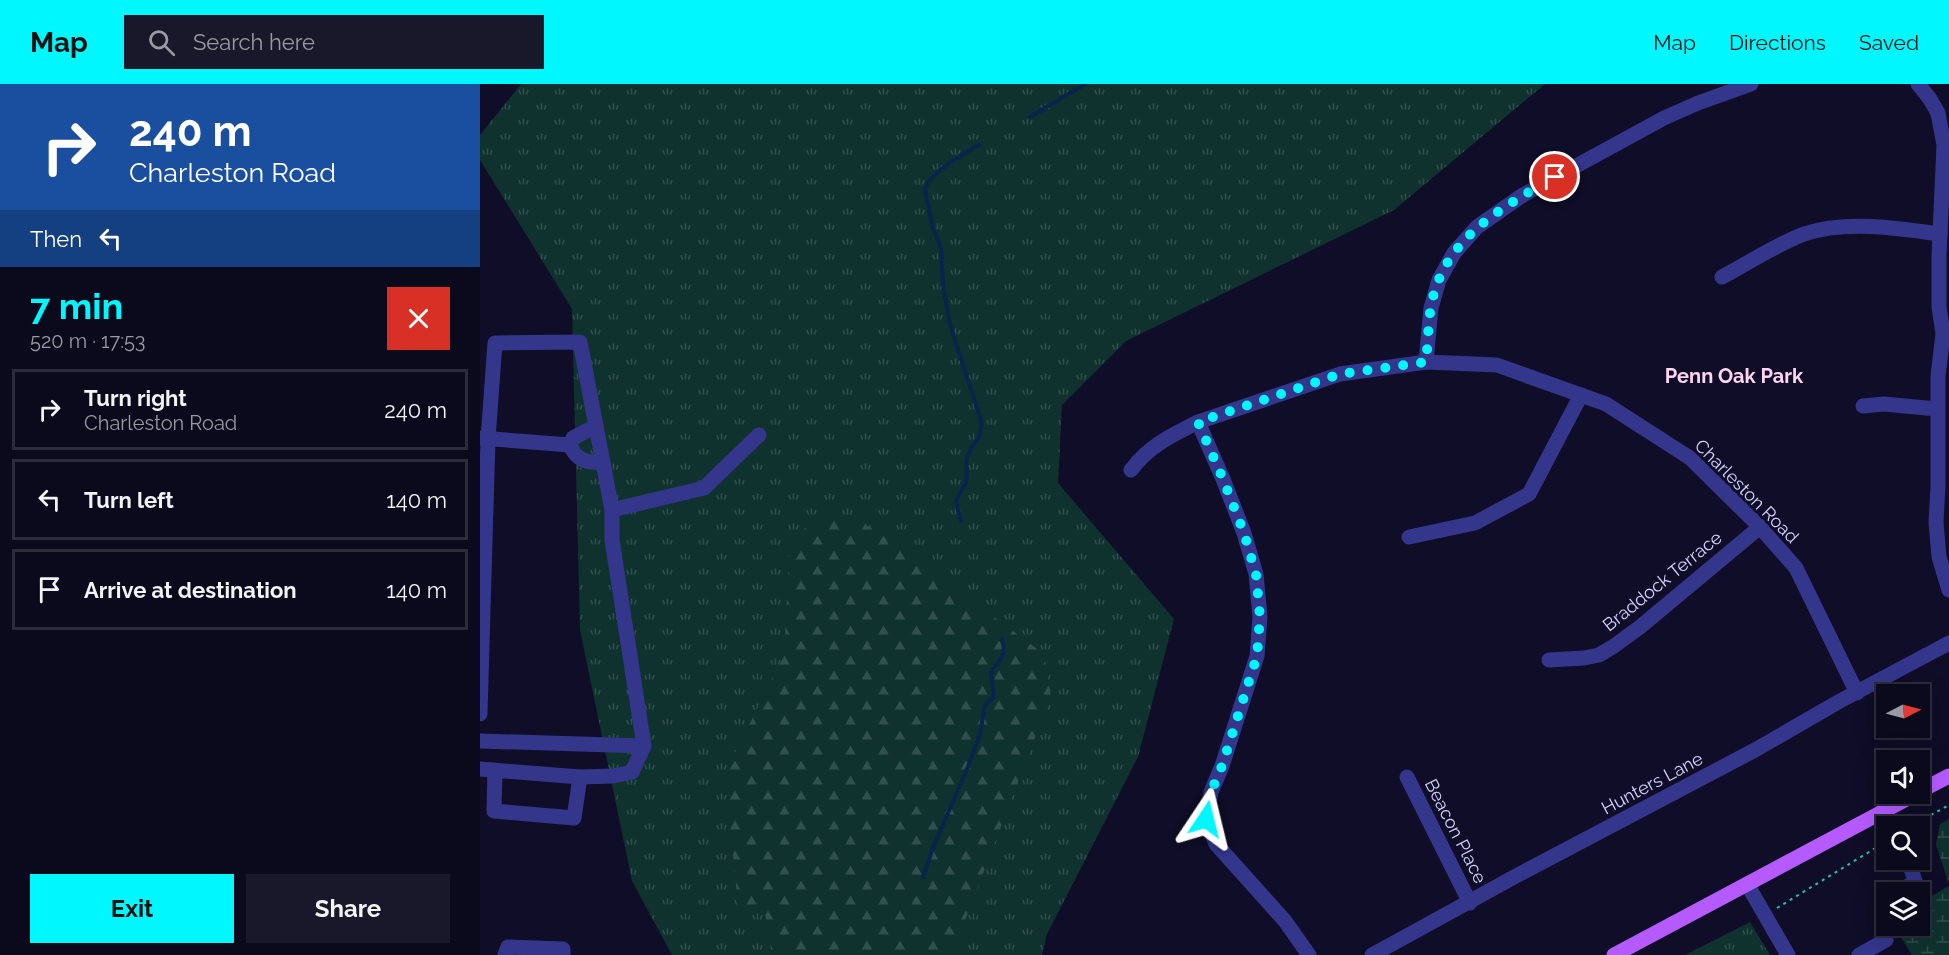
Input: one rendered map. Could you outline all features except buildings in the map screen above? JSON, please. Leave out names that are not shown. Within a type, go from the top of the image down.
[{"type":"main road","points":[[1930,786],[1949,776]]},
{"type":"main road","points":[[1614,955],[1896,804]]},
{"type":"street","points":[[1426,362],[1431,308],[1438,280],[1454,252],[1477,227],[1523,195],[1664,118],[1707,99],[1751,84]]},
{"type":"street","points":[[1918,84],[1938,113],[1944,145],[1939,307],[1946,334],[1938,376],[1937,540],[1939,557],[1949,590]]},
{"type":"street","points":[[1722,277],[1780,245],[1815,231],[1868,227],[1940,234]]},
{"type":"street","points":[[480,714],[484,439],[495,343],[580,342],[612,510],[612,540],[644,746],[632,772],[613,776],[580,777],[487,770],[494,811],[574,818],[580,777]]},
{"type":"street","name":"Charleston Road","points":[[1131,471],[1141,458],[1159,442],[1198,422],[1340,374],[1426,362],[1497,365],[1606,404],[1690,458],[1760,527],[1796,568],[1857,693]]},
{"type":"street","points":[[1409,537],[1475,523],[1528,494],[1581,395]]},
{"type":"street","points":[[1863,406],[1884,405],[1938,409]]},
{"type":"street","points":[[1198,422],[1244,533],[1256,574],[1260,617],[1257,656],[1222,766],[1211,792],[1206,819],[1216,844],[1285,921],[1309,955]]},
{"type":"street","points":[[596,426],[573,438],[570,445],[572,451],[582,461],[594,464],[603,462]]},
{"type":"street","points":[[612,510],[704,488],[759,435]]},
{"type":"street","points":[[484,439],[570,445]]},
{"type":"street","name":"Braddock Terrace","points":[[1549,660],[1599,655],[1614,646],[1760,527]]},
{"type":"street","name":"Hunters Lane","points":[[1372,955],[1755,750],[1949,643]]},
{"type":"street","points":[[480,741],[644,746]]},
{"type":"street","name":"Beacon Place","points":[[1407,777],[1470,903]]},
{"type":"street","points":[[1882,811],[1885,816]]},
{"type":"street","points":[[1747,884],[1788,955]]},
{"type":"street","points":[[1859,955],[1886,940]]},
{"type":"street","points":[[505,955],[508,947],[563,949],[563,955]]},
{"type":"path","points":[[1929,816],[1949,805]]},
{"type":"path","points":[[1765,916],[1876,848]]},
{"type":"green space","points":[[521,84],[1545,84],[1394,210],[1126,341],[1062,405],[1058,483],[1174,619],[1138,757],[1047,934],[1042,955],[672,955],[632,881],[580,630],[572,309],[480,160],[480,135]]},
{"type":"green space","points":[[819,516],[873,527],[1044,654],[1051,696],[952,955],[772,955],[765,914],[738,905],[725,773],[784,655],[790,541]]},
{"type":"green space","points":[[1949,819],[1949,884],[1936,845],[1940,824]]},
{"type":"green space","points":[[1949,886],[1949,955],[1912,955],[1900,936],[1930,936],[1930,897]]},
{"type":"green space","points":[[1750,922],[1770,955],[1685,955]]},
{"type":"waterway","points":[[1030,117],[1085,84]]},
{"type":"waterway","points":[[961,521],[956,503],[966,482],[967,459],[979,435],[981,420],[950,325],[943,285],[941,248],[933,228],[925,190],[940,170],[979,145]]},
{"type":"waterway","points":[[923,877],[980,734],[985,705],[994,697],[991,672],[1003,653],[1002,639]]},
{"type":"district","name":"Penn Oak Park","points":[[1734,376]]},
{"type":"route","points":[[1206,819],[1211,792],[1222,766],[1257,656],[1260,617],[1256,574],[1244,533],[1198,422],[1340,374],[1426,362],[1434,294],[1438,280],[1454,252],[1477,227],[1523,195],[1555,177]]}]
